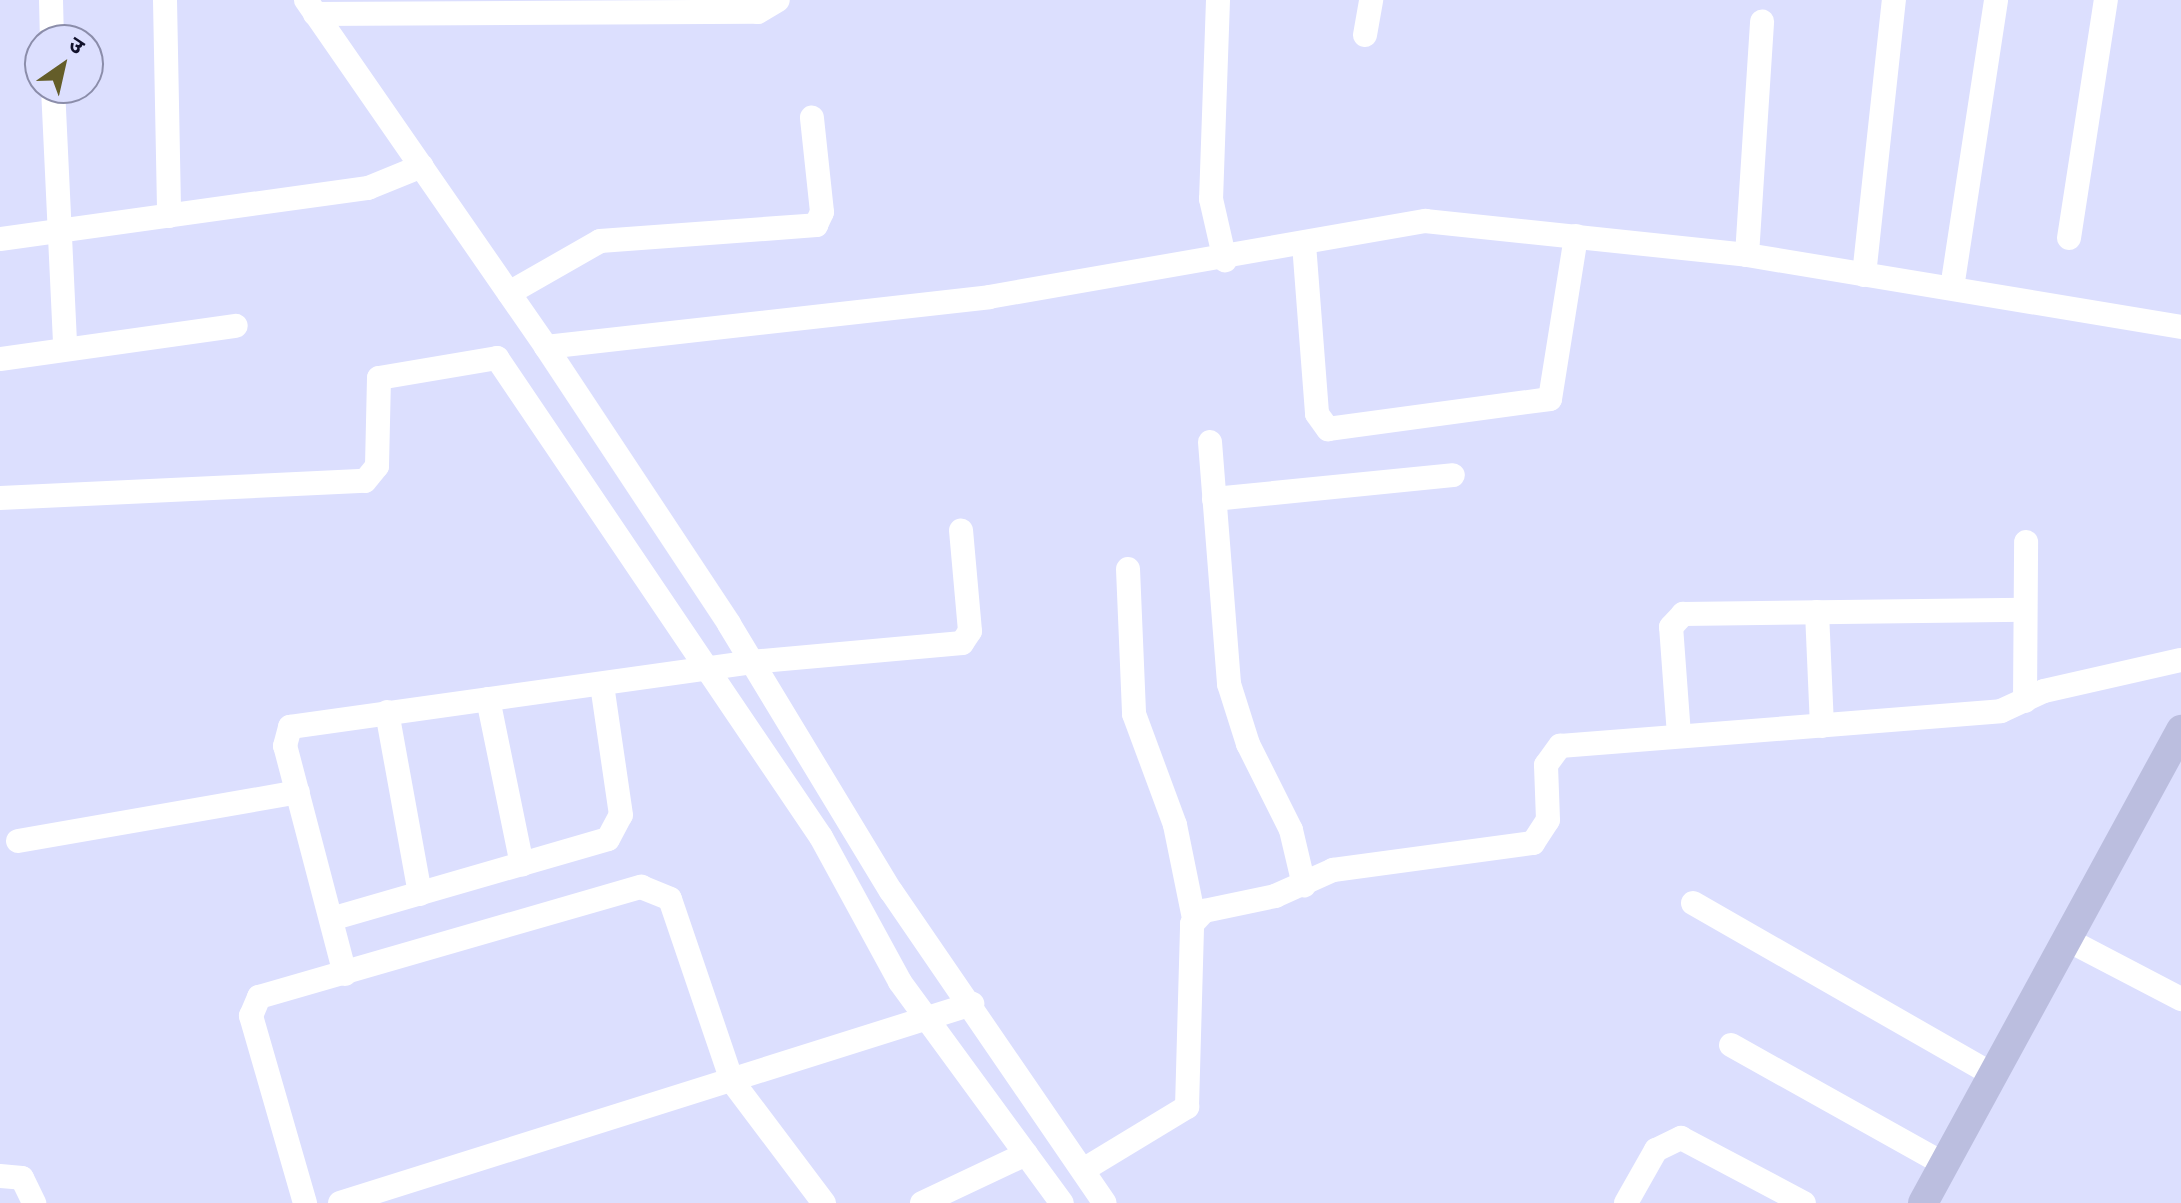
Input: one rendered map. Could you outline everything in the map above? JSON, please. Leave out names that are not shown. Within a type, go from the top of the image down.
[{"type":"main road","points":[[1923,1203],[2066,939],[2173,763],[2181,730]]},
{"type":"street","points":[[51,0],[52,24]]},
{"type":"street","points":[[165,0],[169,216]]},
{"type":"street","points":[[310,7],[758,12],[778,0]]},
{"type":"street","points":[[1218,0],[1211,209],[1225,260]]},
{"type":"street","points":[[1365,35],[1371,0]]},
{"type":"street","points":[[1864,275],[1894,0]]},
{"type":"street","points":[[1952,288],[1996,0]]},
{"type":"street","points":[[2069,238],[2106,0]]},
{"type":"street","points":[[310,7],[408,174],[509,293],[546,347],[821,837],[950,1014],[1083,1170],[1105,1203]]},
{"type":"street","points":[[1747,255],[1762,21]]},
{"type":"street","points":[[53,104],[56,231],[65,347]]},
{"type":"street","points":[[509,293],[600,241],[816,225],[822,212],[812,118]]},
{"type":"street","points":[[0,239],[169,216],[408,174]]},
{"type":"street","points":[[546,347],[989,297],[1225,260],[1425,221],[1747,255],[2181,327]]},
{"type":"street","points":[[1304,244],[1317,414],[1328,429],[1550,399],[1576,236]]},
{"type":"street","points":[[0,359],[65,347],[236,326]]},
{"type":"street","points":[[0,498],[365,481],[377,466],[379,378],[494,356],[891,891],[950,1014],[1026,1154],[1062,1203]]},
{"type":"street","points":[[1210,442],[1229,684],[1248,744],[1291,830],[1304,885]]},
{"type":"street","points":[[1214,499],[1453,475]]},
{"type":"street","points":[[345,974],[285,746],[290,727],[726,666],[962,643],[970,631],[961,530]]},
{"type":"street","points":[[2025,701],[2026,542]]},
{"type":"street","points":[[1083,1170],[1187,1107],[1194,918],[1175,825],[1134,714],[1128,569]]},
{"type":"street","points":[[1679,735],[1677,617],[2025,610]]},
{"type":"street","points":[[1817,612],[1822,726]]},
{"type":"street","points":[[1194,918],[1304,885],[1346,867],[1516,851],[1542,834],[1546,765],[1560,746],[2001,711],[2025,701],[2181,660]]},
{"type":"street","points":[[331,919],[598,844],[618,830],[602,684]]},
{"type":"street","points":[[488,699],[522,865]]},
{"type":"street","points":[[387,712],[420,894]]},
{"type":"street","points":[[18,841],[298,792]]},
{"type":"street","points":[[305,1203],[251,1016],[266,993],[653,888],[670,899],[732,1081],[824,1203]]},
{"type":"street","points":[[1693,903],[1991,1074]]},
{"type":"street","points":[[2066,939],[2181,999]]},
{"type":"street","points":[[340,1203],[950,1014]]},
{"type":"street","points":[[1731,1045],[1944,1164]]},
{"type":"street","points":[[1626,1203],[1656,1150],[1681,1138],[1804,1203]]},
{"type":"street","points":[[922,1203],[1026,1154]]},
{"type":"street","points":[[0,1176],[22,1178],[34,1203]]}]
